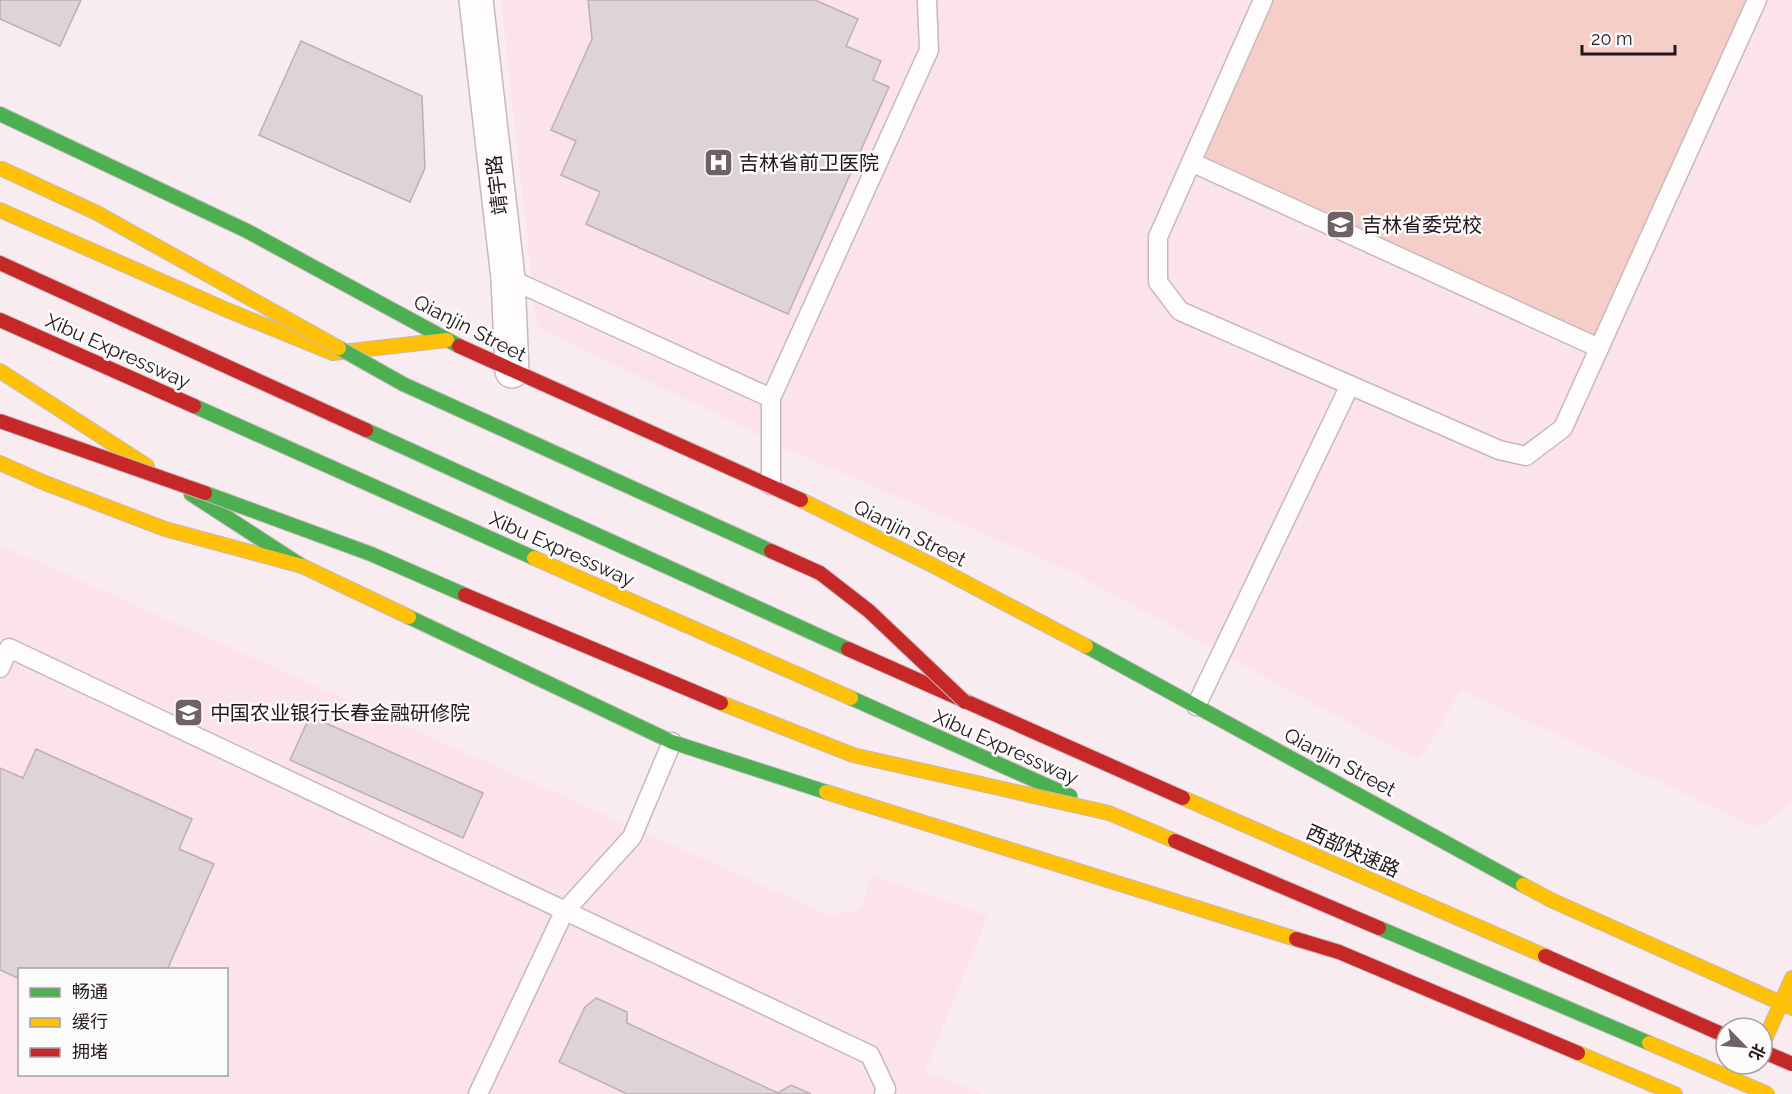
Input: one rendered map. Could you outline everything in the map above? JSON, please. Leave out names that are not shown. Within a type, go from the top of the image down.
[{"type":"main road","name":"Qianjin Street","points":[[0,114],[247,231],[447,340],[771,485],[934,566],[1551,900],[1786,1006]]},
{"type":"main road","points":[[0,168],[97,213],[403,384],[820,573],[868,611],[965,702]]},
{"type":"main road","points":[[0,210],[227,310],[333,353],[447,340]]},
{"type":"main road","name":"Xibu Expressway","points":[[0,263],[965,702]]},
{"type":"main road","name":"Xibu Expressway","points":[[0,320],[1109,813]]},
{"type":"main road","points":[[0,371],[302,566],[672,742],[742,766],[1340,952],[1675,1094]]},
{"type":"main road","points":[[0,421],[280,519],[371,554],[666,681],[853,754],[1109,813],[1768,1094]]},
{"type":"main road","points":[[0,463],[45,483],[165,529],[302,566]]},
{"type":"main road","name":"西部快速路","points":[[965,702],[1714,1031]]},
{"type":"main road","points":[[1774,1026],[1786,1006],[1792,978]]},
{"type":"main road","points":[[1774,1064],[1786,1076]]},
{"type":"main road","points":[[1741,1094],[1749,1076]]},
{"type":"street","name":"靖宇路","points":[[476,0],[508,278],[512,371]]},
{"type":"lane","points":[[771,485],[771,398],[929,50],[927,0]]},
{"type":"lane","points":[[1263,0],[1158,237],[1158,282],[1180,311],[1499,450],[1526,456],[1563,428],[1757,0]]},
{"type":"lane","points":[[1191,162],[1599,348]]},
{"type":"lane","points":[[508,278],[771,398]]},
{"type":"lane","points":[[1196,706],[1350,385]]},
{"type":"lane","points":[[0,668],[9,648],[870,1055],[886,1089],[884,1094]]},
{"type":"lane","points":[[478,1094],[564,912],[632,837],[672,742]]},
{"type":"shaded area","name":"吉林省委党校","points":[[501,0],[1792,0],[1792,802],[1758,828],[1461,690],[1419,761],[1070,571],[788,450],[537,326]]},
{"type":"shaded area","points":[[1263,0],[1757,0],[1599,348],[1191,162]]},
{"type":"shaded area","name":"中国农业银行长春金融研修院","points":[[3,546],[829,915],[860,910],[872,875],[988,916],[925,1071],[982,1094],[0,1094],[0,552]]},
{"type":"building","points":[[0,0],[81,0],[60,46],[0,19]]},
{"type":"building","points":[[588,0],[815,0],[858,19],[846,46],[881,61],[873,80],[889,87],[788,314],[586,224],[600,192],[561,175],[576,141],[551,130],[592,39]]},
{"type":"building","points":[[301,41],[422,96],[425,168],[410,202],[259,135]]},
{"type":"building","points":[[310,716],[483,793],[463,838],[290,760]]},
{"type":"building","points":[[36,749],[192,819],[179,849],[214,864],[168,968],[18,968],[18,978],[0,970],[0,768],[23,778]]},
{"type":"building","points":[[596,998],[627,1012],[627,1023],[778,1093],[791,1085],[811,1094],[627,1094],[559,1062],[585,1007]]},
{"type":"traffic: fast","points":[[0,114],[247,231],[459,346]]},
{"type":"traffic: fast","points":[[339,348],[403,384],[771,551]]},
{"type":"traffic: fast","points":[[194,406],[534,558]]},
{"type":"traffic: fast","points":[[366,430],[848,649]]},
{"type":"traffic: fast","points":[[205,493],[371,554],[465,595]]},
{"type":"traffic: fast","points":[[191,494],[302,566]]},
{"type":"traffic: fast","points":[[409,617],[672,742],[826,792]]},
{"type":"traffic: fast","points":[[1086,646],[1523,885]]},
{"type":"traffic: fast","points":[[851,698],[1070,796]]},
{"type":"traffic: fast","points":[[1379,928],[1649,1043]]},
{"type":"traffic: slow","points":[[0,168],[97,213],[339,348]]},
{"type":"traffic: slow","points":[[0,210],[227,310],[333,353],[447,340]]},
{"type":"traffic: slow","points":[[0,371],[147,466]]},
{"type":"traffic: slow","points":[[0,463],[45,483],[165,529],[302,566],[409,617]]},
{"type":"traffic: slow","points":[[801,500],[934,566],[1086,646]]},
{"type":"traffic: slow","points":[[534,558],[851,698]]},
{"type":"traffic: slow","points":[[721,703],[853,755],[1109,813],[1175,841]]},
{"type":"traffic: slow","points":[[826,792],[1296,939]]},
{"type":"traffic: slow","points":[[1183,798],[1545,956]]},
{"type":"traffic: slow","points":[[1523,885],[1551,900],[1792,1008]]},
{"type":"traffic: slow","points":[[1774,1019],[1792,978]]},
{"type":"traffic: slow","points":[[1649,1043],[1768,1094]]},
{"type":"traffic: slow","points":[[1578,1053],[1675,1094]]},
{"type":"traffic: jam","points":[[0,263],[366,430]]},
{"type":"traffic: jam","points":[[0,320],[194,406]]},
{"type":"traffic: jam","points":[[459,346],[801,500]]},
{"type":"traffic: jam","points":[[0,421],[205,493]]},
{"type":"traffic: jam","points":[[771,551],[820,573],[869,611],[965,702]]},
{"type":"traffic: jam","points":[[465,595],[721,703]]},
{"type":"traffic: jam","points":[[848,649],[1183,798]]},
{"type":"traffic: jam","points":[[1175,841],[1379,928]]},
{"type":"traffic: jam","points":[[1296,939],[1339,952],[1578,1053]]},
{"type":"traffic: jam","points":[[1545,956],[1714,1031]]},
{"type":"traffic: jam","points":[[1774,1056],[1792,1064]]},
{"type":"place","name":"吉林省前卫医院","points":[[718,163]]},
{"type":"place","name":"吉林省委党校","points":[[1341,225]]},
{"type":"place","name":"中国农业银行长春金融研修院","points":[[189,713]]}]
